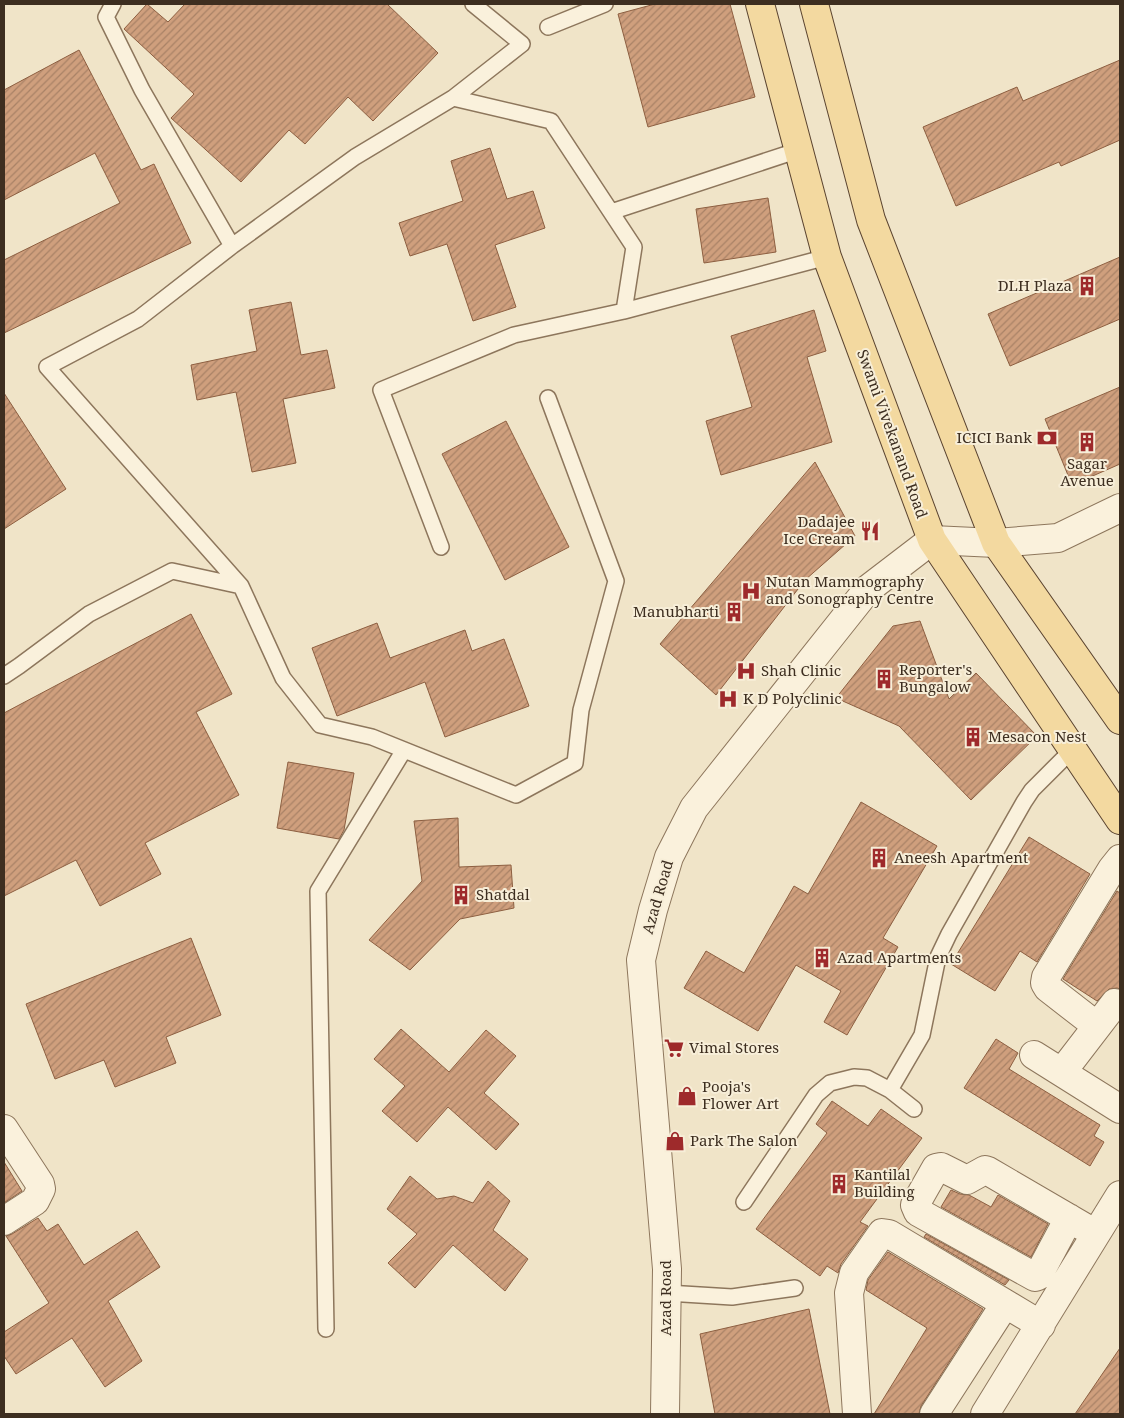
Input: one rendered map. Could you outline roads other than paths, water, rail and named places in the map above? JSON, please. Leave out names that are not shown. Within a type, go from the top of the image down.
[{"type":"main road","name":"Swami Vivekanand Road","points":[[760,4],[827,257],[932,540],[1120,820]]},
{"type":"main road","points":[[814,4],[871,220],[996,543],[1120,720]]},
{"type":"street","points":[[932,540],[996,543],[1058,538],[1120,508]]},
{"type":"street","name":"Azad Road","points":[[665,1414],[667,1268],[641,960],[653,910],[669,857],[694,808],[868,589],[932,540]]},
{"type":"street","points":[[1096,1026],[1048,988],[1045,983],[1046,977],[1120,859]]},
{"type":"street","points":[[1062,1072],[1115,1003]]},
{"type":"street","points":[[1034,1055],[1120,1109]]},
{"type":"street","points":[[4,1129],[40,1184],[41,1190],[34,1201],[4,1222]]},
{"type":"street","points":[[1069,1218],[1038,1276],[1035,1277],[918,1212],[915,1205],[936,1168],[941,1167],[967,1180],[985,1170],[1069,1218],[1096,1234]]},
{"type":"street","points":[[985,1414],[1120,1195]]},
{"type":"street","points":[[857,1414],[848,1293],[854,1274],[882,1233],[889,1234],[1041,1325]]},
{"type":"street","points":[[934,1414],[1005,1304]]},
{"type":"lane","points":[[113,4],[106,17],[142,90],[232,246]]},
{"type":"lane","points":[[473,4],[522,44],[453,98],[355,157],[232,246],[138,319],[47,368],[241,586],[283,678],[320,726],[372,737],[516,795],[575,763],[582,710],[616,581],[548,398]]},
{"type":"lane","points":[[548,27],[606,4]]},
{"type":"lane","points":[[453,98],[550,121],[634,246],[624,311]]},
{"type":"lane","points":[[612,212],[799,150]]},
{"type":"lane","points":[[441,547],[381,390],[514,335],[624,311],[827,257]]},
{"type":"lane","points":[[4,676],[89,614],[172,571],[241,586]]},
{"type":"lane","points":[[890,1090],[922,1035],[938,957],[948,934],[1032,790],[1073,749]]},
{"type":"lane","points":[[326,1329],[318,891],[404,750]]},
{"type":"lane","points":[[744,1202],[816,1096],[830,1083],[854,1077],[868,1078],[890,1090],[914,1109]]},
{"type":"lane","points":[[667,1294],[732,1297],[795,1288]]},
{"type":"place","name":"DLH Plaza","points":[[1087,286]]},
{"type":"place","name":"ICICI Bank","points":[[1047,438]]},
{"type":"place","name":"Sagar Avenue","points":[[1087,442]]},
{"type":"place","name":"Dadajee Ice Cream","points":[[870,531]]},
{"type":"place","name":"Nutan Mammography and Sonography Centre","points":[[751,591]]},
{"type":"place","name":"Manubharti","points":[[734,612]]},
{"type":"place","name":"Shah Clinic","points":[[746,671]]},
{"type":"place","name":"Reporter's Bungalow","points":[[884,679]]},
{"type":"place","name":"K D Polyclinic","points":[[728,699]]},
{"type":"place","name":"Mesacon Nest","points":[[973,737]]},
{"type":"place","name":"Aneesh Apartment","points":[[879,858]]},
{"type":"place","name":"Shatdal","points":[[461,895]]},
{"type":"place","name":"Azad Apartments","points":[[822,958]]},
{"type":"place","name":"Vimal Stores","points":[[674,1048]]},
{"type":"place","name":"Pooja's Flower Art","points":[[687,1096]]},
{"type":"place","name":"Park The Salon","points":[[675,1141]]},
{"type":"place","name":"Kantilal Building","points":[[839,1184]]}]
